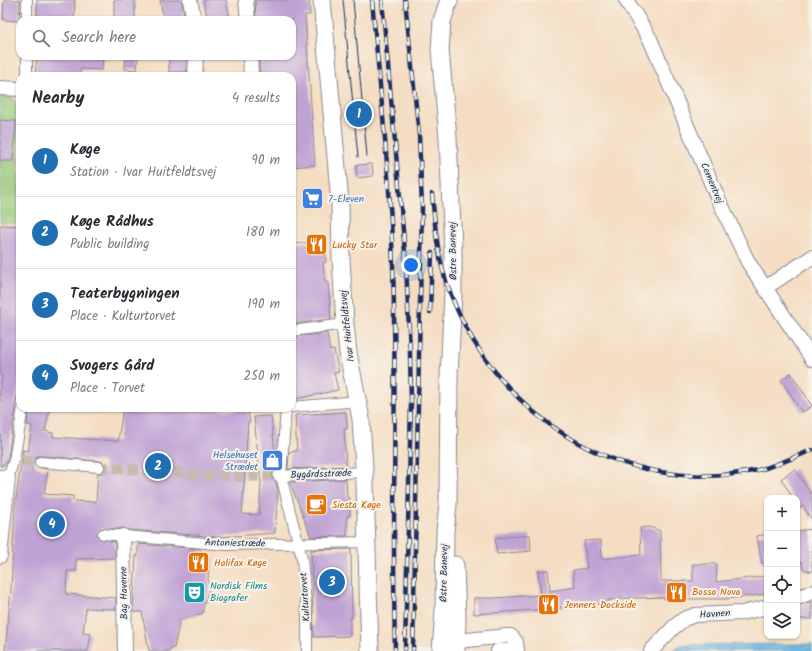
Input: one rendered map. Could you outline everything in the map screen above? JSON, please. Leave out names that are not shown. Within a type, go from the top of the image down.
[{"type":"street","points":[[27,0],[27,16]]},
{"type":"street","points":[[190,0],[193,16]]},
{"type":"street","points":[[246,0],[248,16]]},
{"type":"street","name":"Ivar Huitfeldtsvej","points":[[322,0],[340,203],[341,259],[345,324],[348,353],[361,419],[365,472],[370,651]]},
{"type":"street","name":"Østre Banevej","points":[[449,0],[442,21],[440,50],[448,138],[453,250],[453,294],[449,376],[448,504],[454,545],[449,646]]},
{"type":"street","name":"Cementvej","points":[[626,0],[650,39],[733,231],[748,262],[812,359]]},
{"type":"street","points":[[27,60],[27,72]]},
{"type":"street","points":[[250,60],[251,72]]},
{"type":"street","points":[[0,88],[16,89]]},
{"type":"street","points":[[765,288],[812,257]]},
{"type":"street","points":[[296,330],[345,324]]},
{"type":"street","points":[[296,407],[358,401]]},
{"type":"street","points":[[0,556],[4,477],[18,460],[23,412]]},
{"type":"street","name":"Kulturtorvet","points":[[286,412],[279,476],[302,558],[307,616],[307,651]]},
{"type":"street","points":[[40,462],[99,467]]},
{"type":"street","name":"Bygårdsstræde","points":[[279,476],[365,472]]},
{"type":"street","name":"Antoniestræde","points":[[103,534],[227,545],[367,542]]},
{"type":"street","name":"Bag Haverne","points":[[123,536],[125,651]]},
{"type":"street","points":[[800,597],[812,592]]},
{"type":"street","name":"Havnen","points":[[651,651],[674,627],[684,619],[695,615],[742,613],[764,608]]},
{"type":"street","points":[[449,646],[511,636],[516,642],[517,651]]},
{"type":"street","points":[[498,651],[510,651]]},
{"type":"green space","points":[[0,96],[9,96],[13,98],[16,103],[16,224],[0,223]]},
{"type":"water","points":[[812,644],[812,651],[672,651],[681,645]]},
{"type":"building","points":[[4,0],[20,0],[19,16],[16,16],[16,21],[3,20]]},
{"type":"building","points":[[37,0],[75,0],[74,16],[37,16]]},
{"type":"building","points":[[114,0],[135,0],[135,16],[114,16]]},
{"type":"building","points":[[160,0],[181,0],[184,16],[163,16]]},
{"type":"building","points":[[203,0],[226,0],[230,16],[207,16]]},
{"type":"building","points":[[255,0],[309,0],[310,15],[305,15],[315,165],[296,167],[296,72],[260,72],[259,60],[296,60],[296,16],[256,16]]},
{"type":"building","points":[[37,60],[103,60],[102,70],[80,69],[80,72],[35,72]]},
{"type":"building","points":[[126,60],[138,60],[137,70],[125,69]]},
{"type":"building","points":[[169,60],[187,60],[187,72],[169,72]]},
{"type":"building","points":[[0,120],[16,121],[13,161],[0,161]]},
{"type":"building","points":[[372,164],[373,176],[357,178],[356,165]]},
{"type":"building","points":[[0,225],[16,226],[16,408],[7,462],[0,466],[0,392],[2,376],[0,376]]},
{"type":"building","points":[[324,241],[326,262],[323,263],[325,282],[328,282],[331,319],[296,323],[296,244]]},
{"type":"building","points":[[327,333],[330,351],[334,350],[339,372],[334,373],[338,390],[296,399],[296,337]]},
{"type":"building","points":[[791,373],[812,406],[802,412],[781,380]]},
{"type":"building","points":[[29,412],[49,412],[45,431],[53,433],[53,437],[118,441],[122,412],[248,412],[250,422],[248,422],[242,514],[259,515],[261,483],[254,417],[271,416],[276,452],[275,470],[272,473],[272,477],[276,482],[278,490],[275,533],[220,537],[128,530],[123,528],[101,528],[97,533],[99,539],[115,542],[115,558],[76,559],[76,571],[67,571],[66,594],[116,598],[116,609],[86,608],[83,633],[91,634],[88,651],[5,651],[11,590],[15,505],[22,450],[28,451],[32,426],[27,425]],"holes":[[[37,456],[103,462],[105,468],[102,473],[98,473],[96,502],[73,501],[73,496],[44,494],[48,469],[36,467],[34,462]]]},
{"type":"building","points":[[346,412],[347,429],[344,429],[346,466],[288,469],[289,452],[297,451],[295,415]]},
{"type":"building","points":[[795,469],[812,495],[812,520],[803,506],[800,508],[800,495],[791,495],[781,479]]},
{"type":"building","points":[[346,479],[347,498],[350,498],[350,516],[347,516],[347,536],[311,537],[290,482]]},
{"type":"building","points":[[650,527],[660,531],[661,581],[693,581],[693,564],[717,564],[716,582],[764,576],[764,594],[726,599],[664,599],[664,597],[635,598],[608,600],[608,603],[552,609],[474,614],[474,598],[541,595],[538,571],[548,570],[550,591],[575,587],[573,570],[587,568],[584,541],[601,540],[602,559],[641,555],[640,528]]},
{"type":"building","points":[[812,529],[812,572],[803,569],[802,562],[800,562],[800,531]]},
{"type":"building","points":[[530,535],[531,551],[497,554],[495,538]]},
{"type":"building","points":[[764,535],[764,563],[762,563],[757,536]]},
{"type":"building","points":[[138,544],[200,549],[202,558],[209,558],[208,580],[210,586],[203,608],[203,613],[180,620],[174,648],[170,648],[170,651],[149,651],[142,612],[134,612],[133,610]]},
{"type":"building","points":[[351,549],[352,618],[350,618],[350,636],[314,637],[311,550]]},
{"type":"building","points":[[812,601],[812,619],[800,619],[800,605]]},
{"type":"tunnel","points":[[22,461],[40,462]]},
{"type":"tunnel","points":[[99,467],[244,477],[278,476]]},
{"type":"tram line","points":[[343,0],[358,157]]},
{"type":"tram line","points":[[353,0],[367,156]]},
{"type":"railway","points":[[372,0],[392,232],[395,361],[395,651]]},
{"type":"railway","points":[[382,0],[406,263],[410,353],[411,401],[405,651]]},
{"type":"railway","points":[[405,0],[419,135],[422,207],[413,651]]},
{"type":"railway","points":[[432,194],[441,262],[447,284],[468,331],[495,372],[529,408],[568,437],[611,458],[658,471],[707,476],[758,470],[778,464],[812,450]]},
{"type":"railway","points":[[430,312],[432,253]]},
{"type":"place","name":"Køge","points":[[359,114]]},
{"type":"place","name":"7-Eleven","points":[[313,199]]},
{"type":"place","name":"Lucky Star","points":[[317,245]]},
{"type":"place","name":"Helsehuset Strædet","points":[[273,461]]},
{"type":"place","name":"Køge Rådhus","points":[[158,466]]},
{"type":"place","name":"Siesta Køge","points":[[317,505]]},
{"type":"place","name":"Svogers Gård","points":[[52,524]]},
{"type":"place","name":"Halifax Køge","points":[[198,563]]},
{"type":"place","name":"Teaterbygningen","points":[[332,582]]},
{"type":"place","name":"Nordisk Films Biografer","points":[[194,592]]},
{"type":"place","name":"Bossa Nova","points":[[677,592]]},
{"type":"place","name":"Jenners Dockside","points":[[548,605]]}]
